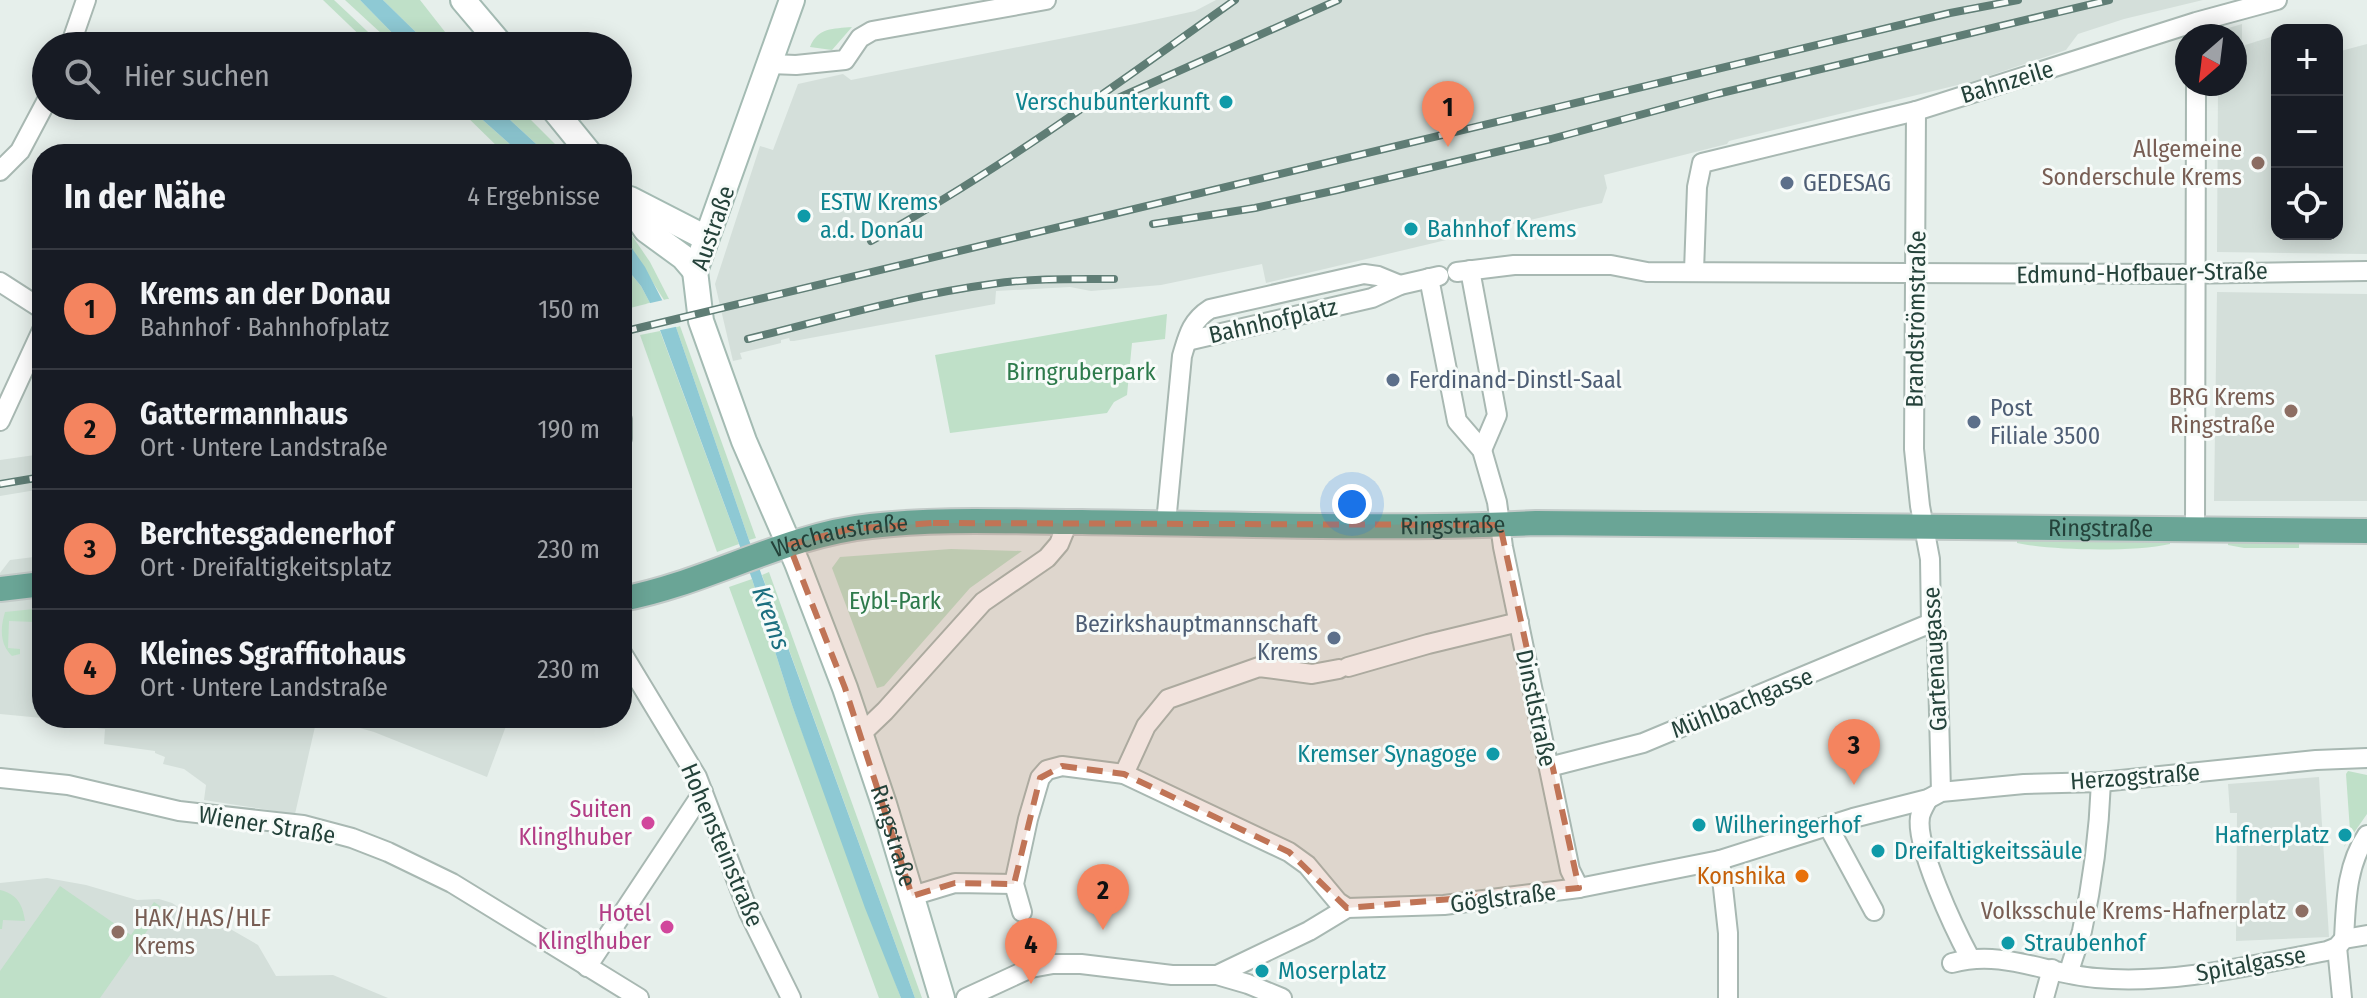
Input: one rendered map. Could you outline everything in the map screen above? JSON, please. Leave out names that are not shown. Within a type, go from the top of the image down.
[{"type":"main road","points":[[463,0],[490,32]]},
{"type":"main road","name":"Austraße","points":[[792,0],[695,271],[695,292],[706,335],[744,441],[789,545],[861,734]]},
{"type":"main road","points":[[562,120],[582,144]]},
{"type":"main road","points":[[632,200],[706,238]]},
{"type":"main road","points":[[632,209],[646,230],[683,257],[695,271]]},
{"type":"main road","name":"Ringstraße","points":[[1068,522],[1924,527],[2194,518],[2367,531]]},
{"type":"main road","name":"Wachaustraße","points":[[632,596],[704,577],[789,545],[837,531],[870,526],[1068,522]]},
{"type":"main road","points":[[0,589],[32,585]]},
{"type":"main road","name":"Ringstraße","points":[[861,734],[942,998]]},
{"type":"street","points":[[75,32],[86,0]]},
{"type":"street","points":[[770,64],[845,60],[860,38],[872,31],[1046,0]]},
{"type":"street","name":"Bahnzeile","points":[[2210,24],[2277,0]]},
{"type":"street","name":"Bahnzeile","points":[[1694,271],[1697,187],[1702,163],[1916,111],[2175,35]]},
{"type":"street","points":[[2194,518],[2196,96]]},
{"type":"street","name":"Brandströmstraße","points":[[1916,111],[1914,449],[1924,527]]},
{"type":"street","points":[[0,171],[20,151],[36,120]]},
{"type":"street","name":"Bahnhofplatz","points":[[1166,523],[1182,356],[1187,341],[1372,298],[1400,285],[1514,265],[1611,265],[1647,272],[1917,274]]},
{"type":"street","name":"Edmund-Hofbauer-Straße","points":[[1917,274],[2367,271]]},
{"type":"street","points":[[1449,274],[1497,415],[1482,450]]},
{"type":"street","points":[[1449,274],[1457,421],[1482,450],[1497,502],[1500,525]]},
{"type":"street","points":[[0,282],[32,303]]},
{"type":"street","points":[[0,421],[32,352]]},
{"type":"street","points":[[861,734],[983,602],[1047,558],[1059,544],[1068,522]]},
{"type":"street","name":"Dinstlstraße","points":[[1500,525],[1570,870],[1579,888]]},
{"type":"street","name":"Gartenaugasse","points":[[1924,527],[1930,559],[1931,623],[1937,635],[1938,654],[1934,796],[1920,817],[1927,857],[1957,935],[1961,960]]},
{"type":"street","points":[[1124,774],[1146,726],[1168,699],[1196,687],[1259,667],[1312,674],[1344,668],[1519,622]]},
{"type":"street","name":"Mühlbachgasse","points":[[1549,767],[1643,743],[1931,623]]},
{"type":"street","name":"Hohensteinstraße","points":[[632,670],[697,777],[749,913],[791,998]]},
{"type":"street","name":"Herzogstraße","points":[[1828,826],[1934,796],[2024,784],[2101,782],[2328,760],[2362,762]]},
{"type":"street","points":[[1022,912],[1014,884],[1028,819],[1040,778],[1047,770],[1062,766],[1124,774],[1289,852],[1307,865],[1338,902],[1347,908]]},
{"type":"street","name":"Wiener Straße","points":[[0,778],[68,785],[179,811],[258,819],[352,838],[419,866],[483,901],[639,998]]},
{"type":"street","points":[[2044,998],[2081,936],[2101,818],[2101,782]]},
{"type":"street","points":[[587,967],[703,792]]},
{"type":"street","points":[[1828,826],[1874,911]]},
{"type":"street","name":"Göglstraße","points":[[1217,975],[1309,931],[1347,908],[1444,905],[1579,888],[1720,860],[1828,826]]},
{"type":"street","points":[[2342,998],[2341,943],[2348,882],[2353,862],[2367,835]]},
{"type":"street","points":[[1720,860],[1728,933],[1728,998]]},
{"type":"street","points":[[912,896],[955,883],[1014,884]]},
{"type":"street","name":"Spitalgasse","points":[[1961,960],[2002,958],[2095,978],[2166,977],[2243,967],[2367,935]]},
{"type":"street","points":[[966,998],[1031,968],[1053,964],[1111,966],[1172,975],[1217,975],[1282,998]]},
{"type":"highlighted area","points":[[933,523],[1500,525],[1579,888],[1347,908],[1289,852],[1124,774],[1062,766],[1040,778],[1014,884],[955,883],[912,896],[845,688],[789,545],[850,529]]},
{"type":"shaded area","name":"Bahnhof Krems","points":[[1216,0],[2203,0],[2124,19],[2078,34],[2066,50],[1974,81],[1604,175],[1607,188],[1602,203],[1266,283],[1262,264],[1161,285],[1091,291],[1070,287],[996,291],[995,304],[794,341],[789,338],[781,340],[781,343],[740,353],[742,359],[733,361],[715,284],[760,146],[773,150],[798,84],[843,74],[851,80],[1135,24],[1195,11]]},
{"type":"shaded area","points":[[2271,37],[2271,240],[2343,240],[2343,50],[2367,44],[2367,254],[2217,252],[2218,96],[2247,96],[2247,44]]},
{"type":"shaded area","name":"BRG Krems Ringstraße","points":[[2217,292],[2367,294],[2367,501],[2214,501]]},
{"type":"shaded area","points":[[32,455],[32,491],[0,496],[0,460]]},
{"type":"shaded area","points":[[32,557],[32,717],[0,714],[0,573],[10,560]]},
{"type":"shaded area","points":[[97,728],[315,728],[295,814],[204,800],[206,785],[184,769],[163,764],[165,757],[155,751],[104,744],[105,729]]},
{"type":"shaded area","points":[[360,728],[505,728],[487,777]]},
{"type":"shaded area","points":[[2319,777],[2329,937],[2236,941],[2237,813],[2230,813],[2228,784]]},
{"type":"shaded area","name":"HAK/HAS/HLF Krems","points":[[47,878],[86,885],[137,900],[159,899],[172,903],[186,912],[213,919],[258,945],[276,976],[333,975],[388,998],[0,998],[0,883]]},
{"type":"green space","points":[[323,0],[334,0],[368,32],[356,32]]},
{"type":"green space","points":[[345,0],[360,0],[391,32],[380,32]]},
{"type":"green space","points":[[383,0],[420,0],[445,32],[416,32]]},
{"type":"green space","points":[[852,27],[832,50],[810,47],[822,32]]},
{"type":"green space","points":[[470,120],[483,120],[510,144],[495,144]]},
{"type":"green space","points":[[510,120],[531,120],[555,144],[536,144]]},
{"type":"green space","points":[[632,236],[669,299],[664,300],[632,250]]},
{"type":"green space","points":[[632,275],[641,286],[650,303],[632,308]]},
{"type":"green space","name":"Birngruberpark","points":[[1167,314],[1165,339],[1132,343],[1127,395],[1114,402],[1107,413],[950,433],[935,355]]},
{"type":"green space","points":[[680,326],[756,538],[749,540],[676,327]]},
{"type":"green space","points":[[660,331],[739,544],[717,552],[640,335]]},
{"type":"green space","points":[[2017,540],[2170,540],[2170,544],[2072,549],[2032,546],[2017,543]]},
{"type":"green space","points":[[2228,542],[2299,542],[2299,548],[2244,548],[2228,545]]},
{"type":"green space","name":"Eybl-Park","points":[[951,549],[1022,551],[970,588],[884,686],[877,688],[832,568],[840,557]]},
{"type":"green space","points":[[769,572],[922,998],[915,998],[762,575]]},
{"type":"green space","points":[[752,579],[792,705],[901,998],[879,998],[729,587]]},
{"type":"green space","points":[[32,609],[32,622],[9,621],[8,648],[20,649],[20,654],[12,656],[5,646],[2,624],[5,612]]},
{"type":"green space","points":[[2348,771],[2367,775],[2367,814],[2344,847],[2350,831]]},
{"type":"green space","points":[[60,886],[131,935],[154,902],[163,908],[100,998],[0,998],[0,971]]},
{"type":"green space","points":[[0,890],[18,901],[25,921],[3,920],[0,929]]},
{"type":"water","points":[[360,0],[383,0],[416,32],[391,32]]},
{"type":"water","points":[[483,120],[510,120],[536,144],[510,144]]},
{"type":"water","name":"Krems","points":[[632,248],[676,327],[749,540],[915,998],[901,998],[865,908],[792,705],[752,579],[641,286],[632,275]]},
{"type":"pier","points":[[668,299],[680,326],[656,331],[646,304]]},
{"type":"railway","points":[[871,241],[1011,156],[1235,0]]},
{"type":"railway","points":[[1107,103],[1338,0]]},
{"type":"railway","points":[[632,330],[1950,13],[2018,0]]},
{"type":"railway","points":[[1153,224],[1255,208],[1337,190],[1551,139],[1717,94],[2109,0]]},
{"type":"railway","points":[[748,339],[930,294],[1023,281],[1114,279]]},
{"type":"railway","points":[[0,484],[32,479]]},
{"type":"place","name":"Verschubunterkunft","points":[[1226,102]]},
{"type":"place","name":"Krems an der Donau","points":[[1448,147]]},
{"type":"place","name":"Allgemeine Sonderschule Krems","points":[[2258,163]]},
{"type":"place","name":"GEDESAG","points":[[1787,183]]},
{"type":"place","name":"ESTW Krems a.d. Donau","points":[[804,216]]},
{"type":"place","name":"Bahnhof Krems","points":[[1411,229]]},
{"type":"place","name":"Ferdinand-Dinstl-Saal","points":[[1393,380]]},
{"type":"place","name":"BRG Krems Ringstraße","points":[[2291,411]]},
{"type":"place","name":"Post Filiale 3500","points":[[1974,422]]},
{"type":"place","name":"Bezirkshauptmannschaft Krems","points":[[1334,638]]},
{"type":"place","name":"Kremser Synagoge","points":[[1493,754]]},
{"type":"place","name":"Berchtesgadenerhof","points":[[1854,785]]},
{"type":"place","name":"Suiten Klinglhuber","points":[[648,823]]},
{"type":"place","name":"Wilheringerhof","points":[[1699,825]]},
{"type":"place","name":"Hafnerplatz","points":[[2345,835]]},
{"type":"place","name":"Dreifaltigkeitssäule","points":[[1878,851]]},
{"type":"place","name":"Konshika","points":[[1802,876]]},
{"type":"place","name":"Volksschule Krems-Hafnerplatz","points":[[2302,911]]},
{"type":"place","name":"Hotel Klinglhuber","points":[[667,927]]},
{"type":"place","name":"Gattermannhaus","points":[[1103,930]]},
{"type":"place","name":"HAK/HAS/HLF Krems","points":[[118,932]]},
{"type":"place","name":"Straubenhof","points":[[2008,943]]},
{"type":"place","name":"Moserplatz","points":[[1262,971]]},
{"type":"place","name":"Kleines Sgraffitohaus","points":[[1031,984]]}]
